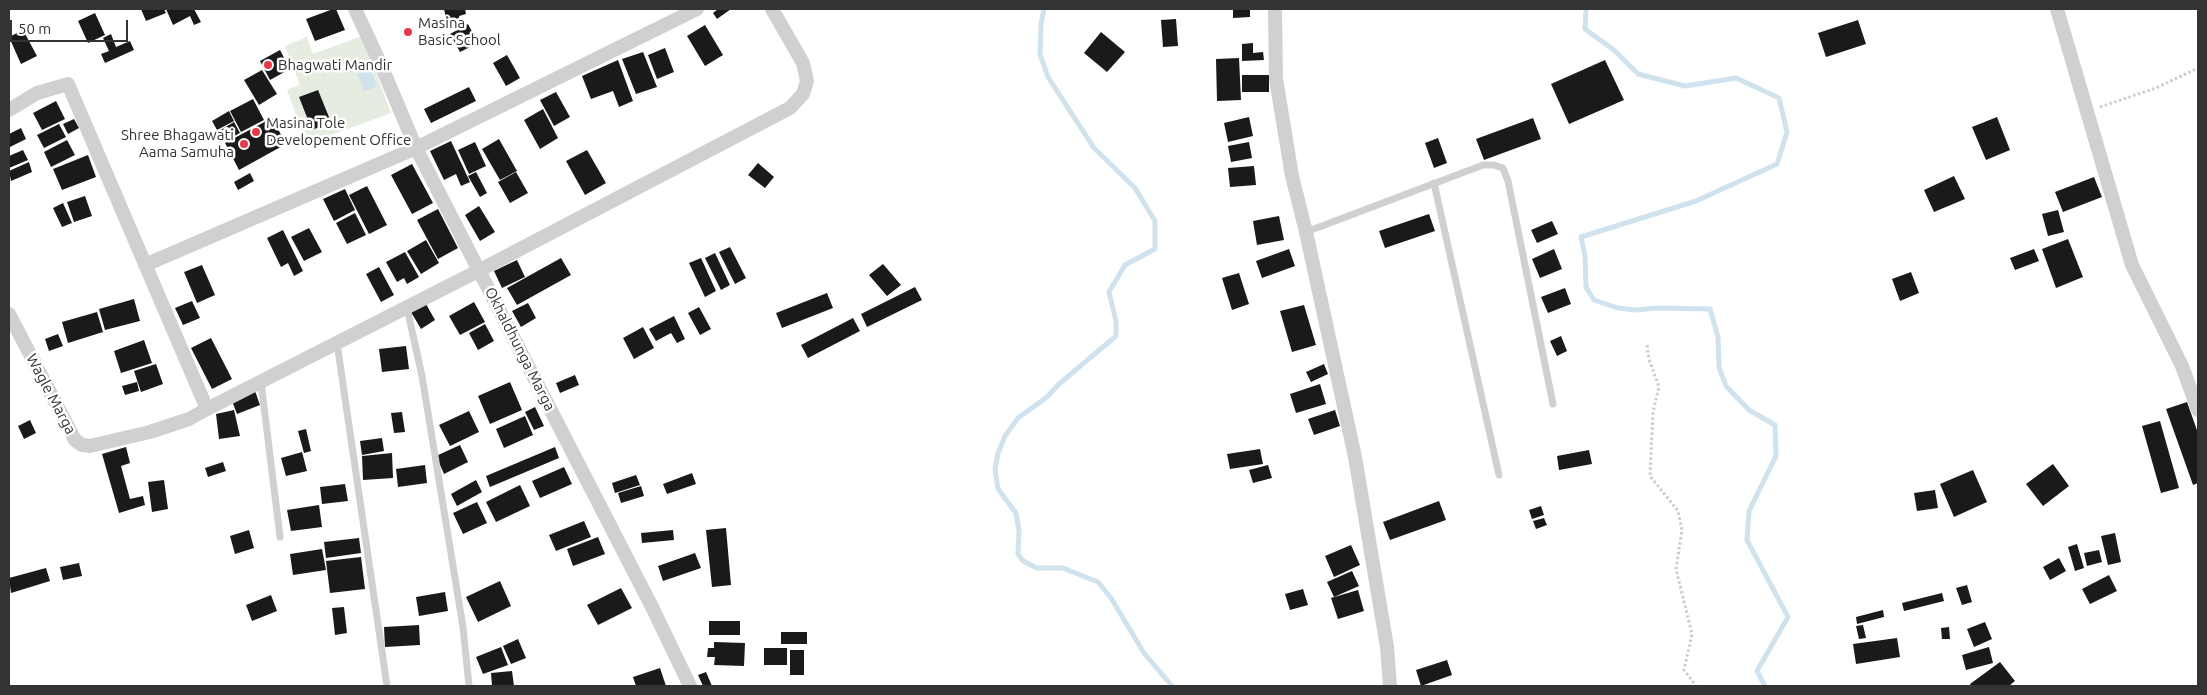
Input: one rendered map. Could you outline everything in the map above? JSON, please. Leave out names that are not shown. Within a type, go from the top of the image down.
[{"type":"street","name":"Okhaldhunga Marga","points":[[355,9],[416,148],[652,607],[690,686]]},
{"type":"street","points":[[145,265],[416,148],[697,9]]},
{"type":"street","points":[[9,110],[37,93],[68,84],[206,410],[407,308],[790,108],[803,94],[807,81],[803,63],[772,9]]},
{"type":"street","points":[[1275,9],[1276,79],[1292,176],[1355,457],[1387,646],[1390,686]]},
{"type":"street","points":[[2057,9],[2132,265],[2182,366],[2198,410]]},
{"type":"street","name":"Wagle Marga","points":[[9,314],[75,440],[82,444],[90,446],[150,432],[189,419],[206,410]]},
{"type":"lane","points":[[1306,232],[1483,165],[1494,165],[1503,168],[1508,180],[1553,404]]},
{"type":"lane","points":[[1434,183],[1499,475]]},
{"type":"lane","points":[[407,308],[422,376],[463,628],[469,686]]},
{"type":"lane","points":[[337,343],[386,686]]},
{"type":"lane","points":[[261,382],[280,537]]},
{"type":"path","points":[[2088,110],[2156,88],[2198,68]]},
{"type":"path","points":[[1647,345],[1649,359],[1659,387],[1653,412],[1650,476],[1678,511],[1682,530],[1676,569],[1692,634],[1684,670],[1696,686]]},
{"type":"shaded area","points":[[362,36],[391,113],[307,144],[287,90],[300,85],[285,46],[307,37],[313,54]]},
{"type":"water","points":[[370,67],[377,87],[364,91],[357,72]]},
{"type":"building","points":[[141,9],[164,9],[166,13],[146,21]]},
{"type":"building","points":[[166,9],[194,9],[201,22],[194,25],[190,16],[173,25]]},
{"type":"building","points":[[336,9],[345,30],[315,41],[306,19]]},
{"type":"building","points":[[444,9],[465,9],[466,14],[459,16],[460,24],[448,27]]},
{"type":"building","points":[[718,9],[731,9],[717,19],[713,13]]},
{"type":"building","points":[[1233,9],[1250,9],[1250,17],[1233,18]]},
{"type":"building","points":[[95,13],[105,35],[88,43],[78,21]]},
{"type":"building","points":[[1176,19],[1178,46],[1163,47],[1161,20]]},
{"type":"building","points":[[1858,20],[1866,44],[1826,57],[1818,33]]},
{"type":"building","points":[[468,24],[478,43],[460,52],[450,34]]},
{"type":"building","points":[[705,25],[723,55],[705,66],[687,36]]},
{"type":"building","points":[[23,30],[37,56],[21,64],[9,37]]},
{"type":"building","points":[[1101,32],[1125,52],[1107,72],[1084,53]]},
{"type":"building","points":[[111,34],[116,47],[130,41],[134,50],[105,63],[101,54],[109,51],[103,38]]},
{"type":"building","points":[[1253,43],[1253,53],[1263,52],[1264,60],[1242,61],[1242,44]]},
{"type":"building","points":[[665,48],[674,72],[657,79],[648,55]]},
{"type":"building","points":[[280,50],[290,69],[270,80],[260,61]]},
{"type":"building","points":[[643,52],[657,87],[636,94],[622,59]]},
{"type":"building","points":[[507,55],[520,78],[506,86],[493,63]]},
{"type":"building","points":[[1239,58],[1241,100],[1217,101],[1216,59]]},
{"type":"building","points":[[618,60],[633,101],[619,107],[613,91],[591,99],[582,76]]},
{"type":"building","points":[[1605,60],[1624,100],[1569,124],[1551,84]]},
{"type":"building","points":[[262,70],[277,94],[259,105],[244,80]]},
{"type":"building","points":[[1242,75],[1269,75],[1269,92],[1242,92]]},
{"type":"building","points":[[469,87],[476,101],[431,123],[424,109]]},
{"type":"building","points":[[318,90],[331,122],[312,130],[299,97]]},
{"type":"building","points":[[556,92],[570,117],[554,126],[540,100]]},
{"type":"building","points":[[253,99],[264,120],[241,132],[230,111]]},
{"type":"building","points":[[56,101],[65,119],[42,130],[33,113]]},
{"type":"building","points":[[543,109],[558,138],[540,149],[524,120]]},
{"type":"building","points":[[229,111],[234,121],[217,130],[212,121]]},
{"type":"building","points":[[1249,117],[1253,136],[1228,142],[1224,123]]},
{"type":"building","points":[[1997,117],[2010,150],[1986,160],[1972,127]]},
{"type":"building","points":[[272,118],[286,144],[239,170],[225,143]]},
{"type":"building","points":[[1533,118],[1541,139],[1484,160],[1476,139]]},
{"type":"building","points":[[74,119],[79,128],[68,134],[63,124]]},
{"type":"building","points":[[234,122],[240,133],[223,142],[217,132]]},
{"type":"building","points":[[59,124],[66,137],[44,148],[37,135]]},
{"type":"building","points":[[21,128],[26,139],[10,147],[9,134]]},
{"type":"building","points":[[1438,138],[1447,163],[1434,168],[1425,143]]},
{"type":"building","points":[[499,139],[517,171],[500,180],[482,149]]},
{"type":"building","points":[[67,140],[75,155],[51,167],[44,152]]},
{"type":"building","points":[[451,141],[470,182],[461,186],[456,174],[444,180],[430,151]]},
{"type":"building","points":[[475,142],[486,166],[469,174],[458,150]]},
{"type":"building","points":[[1249,142],[1252,158],[1231,162],[1228,146]]},
{"type":"building","points":[[23,150],[28,160],[9,168],[9,156]]},
{"type":"building","points":[[587,150],[606,183],[585,195],[566,161]]},
{"type":"building","points":[[88,155],[96,177],[62,190],[53,169]]},
{"type":"building","points":[[29,162],[32,172],[11,181],[9,171]]},
{"type":"building","points":[[758,163],[774,177],[765,188],[748,175]]},
{"type":"building","points":[[412,164],[433,203],[412,214],[391,175]]},
{"type":"building","points":[[1254,166],[1256,185],[1230,187],[1228,168]]},
{"type":"building","points":[[476,172],[487,193],[480,197],[468,176]]},
{"type":"building","points":[[516,172],[528,193],[510,203],[498,182]]},
{"type":"building","points":[[250,173],[254,181],[238,190],[234,182]]},
{"type":"building","points":[[1954,176],[1965,199],[1934,212],[1924,190]]},
{"type":"building","points":[[2094,177],[2102,197],[2063,212],[2055,192]]},
{"type":"building","points":[[367,186],[387,225],[369,234],[349,195]]},
{"type":"building","points":[[345,189],[355,210],[334,221],[323,199]]},
{"type":"building","points":[[85,196],[92,216],[74,222],[67,202]]},
{"type":"building","points":[[63,203],[72,223],[62,227],[53,208]]},
{"type":"building","points":[[479,206],[495,232],[480,241],[465,215]]},
{"type":"building","points":[[438,209],[458,248],[438,259],[417,220]]},
{"type":"building","points":[[2058,210],[2064,232],[2048,236],[2042,214]]},
{"type":"building","points":[[355,213],[366,235],[347,244],[336,223]]},
{"type":"building","points":[[1429,214],[1435,231],[1385,248],[1379,231]]},
{"type":"building","points":[[1279,216],[1284,240],[1257,245],[1253,221]]},
{"type":"building","points":[[1552,221],[1558,234],[1537,243],[1531,230]]},
{"type":"building","points":[[309,228],[322,252],[304,261],[291,237]]},
{"type":"building","points":[[283,230],[303,271],[294,276],[288,263],[281,267],[267,238]]},
{"type":"building","points":[[2068,239],[2083,277],[2056,288],[2042,249]]},
{"type":"building","points":[[426,240],[439,263],[421,274],[407,251]]},
{"type":"building","points":[[730,247],[746,278],[735,284],[719,252]]},
{"type":"building","points":[[1289,249],[1295,266],[1262,278],[1256,261]]},
{"type":"building","points":[[1554,249],[1562,269],[1540,278],[1532,259]]},
{"type":"building","points":[[2034,249],[2039,261],[2015,270],[2010,258]]},
{"type":"building","points":[[405,252],[419,277],[407,284],[404,278],[397,282],[386,262]]},
{"type":"building","points":[[715,253],[730,285],[721,290],[705,258]]},
{"type":"building","points":[[561,258],[571,275],[517,305],[507,288]]},
{"type":"building","points":[[701,258],[716,291],[705,297],[689,263]]},
{"type":"building","points":[[517,260],[525,277],[502,288],[494,271]]},
{"type":"building","points":[[883,264],[901,285],[887,296],[869,275]]},
{"type":"building","points":[[202,265],[215,295],[197,303],[184,272]]},
{"type":"building","points":[[379,267],[394,295],[381,302],[366,274]]},
{"type":"building","points":[[1911,272],[1919,293],[1900,301],[1892,279]]},
{"type":"building","points":[[1239,273],[1249,304],[1232,310],[1222,278]]},
{"type":"building","points":[[915,287],[922,300],[867,327],[861,314]]},
{"type":"building","points":[[1565,288],[1571,304],[1548,313],[1541,297]]},
{"type":"building","points":[[827,293],[833,308],[782,328],[776,313]]},
{"type":"building","points":[[134,299],[140,321],[105,330],[99,309]]},
{"type":"building","points":[[192,301],[200,318],[183,325],[175,308]]},
{"type":"building","points":[[474,302],[485,322],[460,335],[449,316]]},
{"type":"building","points":[[528,303],[536,318],[521,327],[512,311]]},
{"type":"building","points":[[426,304],[435,320],[421,329],[411,312]]},
{"type":"building","points":[[1304,305],[1316,345],[1292,352],[1280,311]]},
{"type":"building","points":[[699,307],[711,329],[700,335],[688,313]]},
{"type":"building","points":[[97,312],[103,332],[68,343],[62,322]]},
{"type":"building","points":[[674,316],[685,339],[677,343],[671,333],[656,341],[649,329]]},
{"type":"building","points":[[853,318],[860,331],[808,358],[801,345]]},
{"type":"building","points":[[485,324],[494,341],[478,350],[469,333]]},
{"type":"building","points":[[643,327],[654,348],[634,359],[623,338]]},
{"type":"building","points":[[58,334],[63,346],[49,351],[45,339]]},
{"type":"building","points":[[1561,336],[1567,351],[1557,356],[1550,341]]},
{"type":"building","points":[[211,338],[232,379],[212,389],[191,348]]},
{"type":"building","points":[[144,340],[152,363],[121,373],[114,351]]},
{"type":"building","points":[[406,346],[409,369],[382,372],[379,349]]},
{"type":"building","points":[[156,364],[163,384],[141,392],[134,371]]},
{"type":"building","points":[[1324,364],[1328,374],[1311,382],[1306,372]]},
{"type":"building","points":[[575,375],[579,385],[560,393],[556,383]]},
{"type":"building","points":[[137,382],[139,391],[125,395],[122,386]]},
{"type":"building","points":[[510,382],[522,410],[490,424],[478,396]]},
{"type":"building","points":[[1320,384],[1326,404],[1296,413],[1290,394]]},
{"type":"building","points":[[255,391],[260,405],[237,414],[232,401]]},
{"type":"building","points":[[2187,402],[2198,433],[2198,483],[2193,485],[2166,409]]},
{"type":"building","points":[[535,407],[544,426],[534,430],[525,412]]},
{"type":"building","points":[[234,410],[240,436],[219,439],[216,414]]},
{"type":"building","points":[[1335,410],[1340,426],[1314,435],[1308,419]]},
{"type":"building","points":[[469,411],[479,432],[450,446],[439,425]]},
{"type":"building","points":[[402,412],[405,432],[394,433],[391,413]]},
{"type":"building","points":[[525,416],[533,435],[504,448],[496,429]]},
{"type":"building","points":[[30,420],[36,433],[24,439],[18,426]]},
{"type":"building","points":[[2160,421],[2179,488],[2161,493],[2142,426]]},
{"type":"building","points":[[306,429],[311,451],[304,453],[298,431]]},
{"type":"building","points":[[382,438],[384,451],[362,455],[360,441]]},
{"type":"building","points":[[460,445],[468,462],[444,474],[436,456]]},
{"type":"building","points":[[126,447],[130,463],[121,466],[130,499],[143,496],[145,505],[119,513],[102,454]]},
{"type":"building","points":[[555,447],[559,458],[490,487],[486,476]]},
{"type":"building","points":[[1260,449],[1263,464],[1230,469],[1227,454]]},
{"type":"building","points":[[1589,450],[1592,464],[1559,470],[1557,456]]},
{"type":"building","points":[[302,452],[307,471],[286,476],[281,458]]},
{"type":"building","points":[[392,453],[393,478],[363,480],[362,456]]},
{"type":"building","points":[[223,462],[226,471],[208,477],[205,468]]},
{"type":"building","points":[[2053,464],[2069,486],[2043,506],[2026,484]]},
{"type":"building","points":[[425,465],[427,483],[398,487],[396,469]]},
{"type":"building","points":[[1268,465],[1272,478],[1253,483],[1249,470]]},
{"type":"building","points":[[564,467],[572,484],[540,498],[532,481]]},
{"type":"building","points":[[1973,470],[1987,502],[1954,517],[1940,484]]},
{"type":"building","points":[[692,473],[696,484],[667,494],[663,484]]},
{"type":"building","points":[[636,475],[640,485],[615,493],[612,483]]},
{"type":"building","points":[[164,480],[168,509],[152,512],[148,482]]},
{"type":"building","points":[[476,480],[482,492],[457,506],[451,494]]},
{"type":"building","points":[[345,484],[348,501],[322,504],[320,487]]},
{"type":"building","points":[[520,485],[530,506],[496,522],[486,502]]},
{"type":"building","points":[[641,486],[644,496],[621,503],[618,493]]},
{"type":"building","points":[[1935,490],[1938,508],[1917,511],[1914,493]]},
{"type":"building","points":[[1439,501],[1446,520],[1390,540],[1383,522]]},
{"type":"building","points":[[477,502],[487,523],[463,534],[453,513]]},
{"type":"building","points":[[319,505],[322,527],[291,531],[287,510]]},
{"type":"building","points":[[1541,506],[1544,515],[1532,519],[1529,510]]},
{"type":"building","points":[[1544,518],[1547,525],[1536,529],[1533,521]]},
{"type":"building","points":[[584,521],[591,537],[556,551],[549,535]]},
{"type":"building","points":[[726,528],[731,585],[712,587],[706,530]]},
{"type":"building","points":[[249,530],[254,548],[235,554],[230,536]]},
{"type":"building","points":[[673,530],[674,540],[642,543],[641,533]]},
{"type":"building","points":[[2115,533],[2121,562],[2108,565],[2101,536]]},
{"type":"building","points":[[598,537],[605,554],[573,566],[567,549]]},
{"type":"building","points":[[359,538],[361,553],[326,558],[324,542]]},
{"type":"building","points":[[2077,544],[2084,568],[2075,571],[2068,547]]},
{"type":"building","points":[[1351,545],[1360,565],[1334,577],[1325,556]]},
{"type":"building","points":[[322,549],[326,570],[293,575],[290,554]]},
{"type":"building","points":[[2099,550],[2102,562],[2087,566],[2084,553]]},
{"type":"building","points":[[695,553],[701,568],[663,581],[658,566]]},
{"type":"building","points":[[361,557],[365,589],[330,593],[326,561]]},
{"type":"building","points":[[2059,558],[2066,571],[2050,580],[2043,567]]},
{"type":"building","points":[[79,563],[82,576],[63,580],[60,567]]},
{"type":"building","points":[[46,568],[50,581],[11,593],[9,578]]},
{"type":"building","points":[[1352,571],[1359,586],[1334,597],[1327,582]]},
{"type":"building","points":[[2109,575],[2117,591],[2090,604],[2082,589]]},
{"type":"building","points":[[500,581],[511,606],[478,622],[466,597]]},
{"type":"building","points":[[1967,585],[1972,602],[1962,605],[1956,588]]},
{"type":"building","points":[[621,588],[632,608],[598,625],[587,605]]},
{"type":"building","points":[[1303,589],[1308,605],[1290,610],[1285,594]]},
{"type":"building","points":[[1358,590],[1364,611],[1338,619],[1331,598]]},
{"type":"building","points":[[445,592],[448,611],[419,616],[416,597]]},
{"type":"building","points":[[1942,593],[1944,601],[1904,611],[1902,603]]},
{"type":"building","points":[[271,595],[277,611],[252,621],[246,605]]},
{"type":"building","points":[[344,607],[347,633],[335,635],[332,608]]},
{"type":"building","points":[[1883,610],[1884,617],[1857,624],[1856,617]]},
{"type":"building","points":[[709,621],[740,621],[740,635],[709,635]]},
{"type":"building","points":[[1985,622],[1992,639],[1974,647],[1967,629]]},
{"type":"building","points":[[419,625],[420,645],[385,647],[384,627]]},
{"type":"building","points":[[1863,625],[1866,638],[1859,639],[1856,626]]},
{"type":"building","points":[[1949,627],[1950,639],[1942,639],[1941,628]]},
{"type":"building","points":[[781,632],[807,632],[807,644],[781,644]]},
{"type":"building","points":[[1897,638],[1900,657],[1856,664],[1853,644]]},
{"type":"building","points":[[518,639],[526,658],[511,664],[503,646]]},
{"type":"building","points":[[714,642],[745,643],[744,666],[714,665],[715,657],[707,657],[708,648],[714,648]]},
{"type":"building","points":[[501,647],[508,665],[483,674],[476,657]]},
{"type":"building","points":[[1989,647],[1993,663],[1966,670],[1962,655]]},
{"type":"building","points":[[764,648],[787,648],[787,665],[764,665]]},
{"type":"building","points":[[790,650],[804,650],[804,675],[790,675]]},
{"type":"building","points":[[1447,660],[1452,675],[1421,686],[1416,670]]},
{"type":"building","points":[[2000,662],[2015,681],[2009,686],[1971,686],[1970,684]]},
{"type":"building","points":[[660,668],[666,686],[636,686],[633,677]]},
{"type":"building","points":[[512,671],[514,686],[492,686],[491,673]]},
{"type":"building","points":[[706,672],[712,686],[703,686],[698,675]]},
{"type":"waterway","points":[[1044,9],[1041,24],[1040,54],[1048,77],[1094,148],[1135,188],[1155,221],[1155,249],[1125,265],[1109,292],[1116,321],[1116,336],[1059,384],[1047,397],[1018,418],[1005,436],[998,453],[995,469],[998,489],[1016,513],[1019,531],[1018,554],[1023,561],[1037,568],[1063,568],[1098,582],[1111,598],[1144,653],[1172,686]]},
{"type":"waterway","points":[[1586,9],[1585,29],[1614,50],[1638,74],[1685,86],[1736,78],[1779,98],[1787,132],[1777,164],[1696,201],[1581,237],[1585,256],[1586,287],[1594,300],[1618,308],[1635,310],[1658,308],[1710,309],[1718,337],[1719,367],[1726,386],[1749,410],[1775,425],[1776,456],[1749,511],[1747,540],[1788,617],[1757,671],[1765,686]]},
{"type":"place","name":"Masina Basic School","points":[[408,32]]},
{"type":"place","name":"Bhagwati Mandir","points":[[268,65]]},
{"type":"place","name":"Masina Tole Developement Office","points":[[256,132]]},
{"type":"place","name":"Shree Bhagawati Aama Samuha","points":[[244,144]]}]
